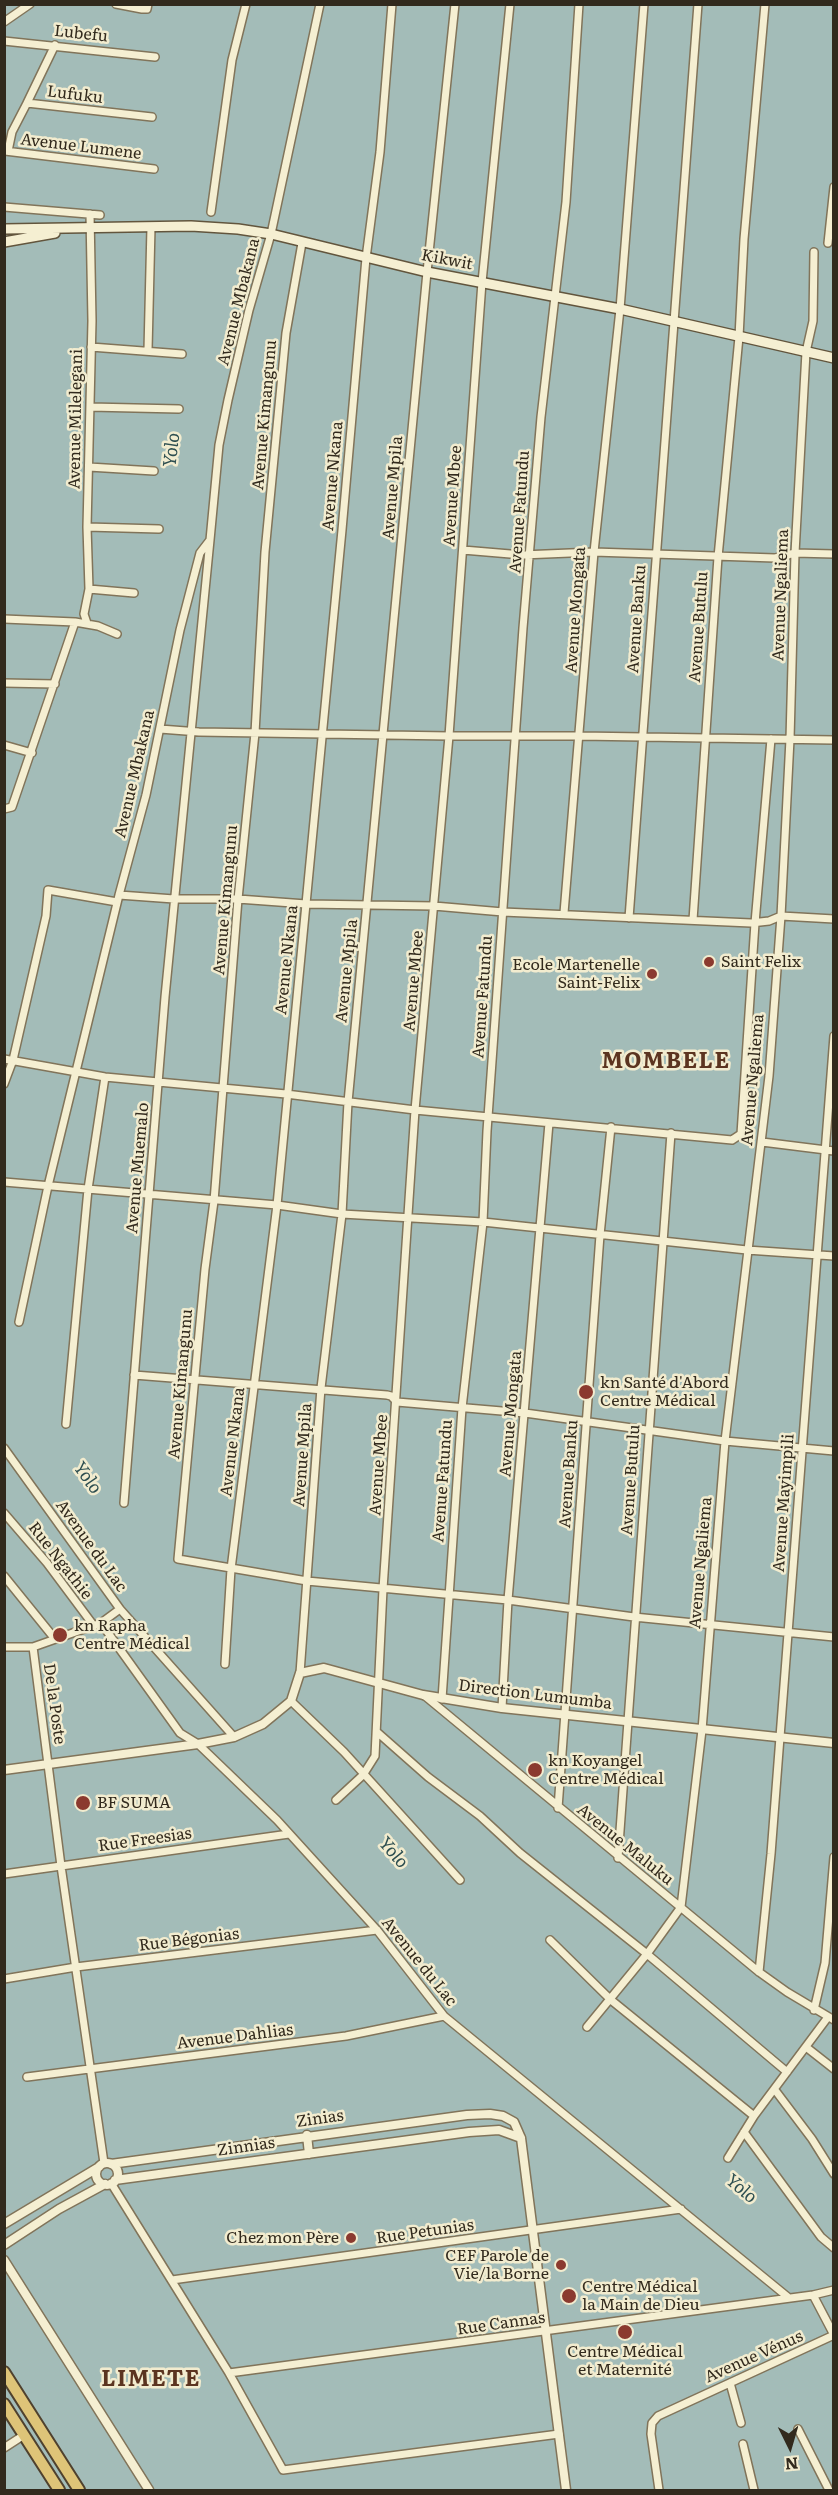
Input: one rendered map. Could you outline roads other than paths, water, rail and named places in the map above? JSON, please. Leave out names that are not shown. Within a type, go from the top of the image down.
[{"type":"highway","points":[[4,2372],[79,2490]]},
{"type":"highway","points":[[4,2404],[59,2490]]},
{"type":"main road","name":"Kikwit","points":[[79,228],[224,227],[271,234],[427,272],[620,309],[834,358]]},
{"type":"main road","points":[[4,229],[79,228]]},
{"type":"main road","points":[[4,242],[79,228]]},
{"type":"street","points":[[4,22],[30,4]]},
{"type":"street","points":[[116,4],[142,9],[148,6]]},
{"type":"street","points":[[211,212],[232,60],[246,4]]},
{"type":"street","name":"Avenue Mbakana","points":[[19,1322],[48,1186],[118,898],[146,795],[180,630],[200,553],[210,540],[218,455],[226,411],[249,310],[271,234],[320,4]]},
{"type":"street","name":"Avenue Nkana","points":[[225,1664],[231,1569],[277,1205],[366,258],[380,152],[392,4]]},
{"type":"street","name":"Avenue Mpila","points":[[300,1673],[321,1388],[342,1214],[348,1102],[427,272],[455,4]]},
{"type":"street","name":"Avenue Mbee","points":[[363,1775],[375,1756],[377,1732],[383,1589],[410,1218],[415,1110],[449,736],[482,282],[510,4]]},
{"type":"street","name":"Avenue Fatundu","points":[[442,1699],[462,1408],[483,1222],[515,737],[541,417],[566,202],[579,4]]},
{"type":"street","name":"Avenue Mongata","points":[[564,913],[594,552],[620,309],[644,4]]},
{"type":"street","name":"Avenue Banku","points":[[629,918],[698,4]]},
{"type":"street","name":"Avenue Butulu","points":[[693,920],[718,557],[739,337],[744,239],[765,4]]},
{"type":"street","name":"Lubefu","points":[[4,41],[155,57]]},
{"type":"street","points":[[27,103],[55,45]]},
{"type":"street","name":"Lufuku","points":[[6,151],[12,132],[27,103],[153,117]]},
{"type":"street","points":[[4,127],[12,132]]},
{"type":"street","name":"Avenue Lumene","points":[[6,151],[154,169]]},
{"type":"street","points":[[828,243],[834,187]]},
{"type":"street","points":[[4,207],[100,215]]},
{"type":"street","name":"Avenue Milelegani","points":[[87,623],[84,614],[89,589],[87,527],[91,347],[90,214]]},
{"type":"street","points":[[148,350],[151,227]]},
{"type":"street","name":"Avenue Kimangunu","points":[[231,1569],[178,1559],[214,1201],[238,899],[255,733],[265,552],[286,333],[302,243]]},
{"type":"street","name":"Avenue Ngaliema","points":[[681,1907],[702,1730],[725,1441],[769,1076],[781,916],[790,739],[795,553],[806,352],[813,321],[814,252]]},
{"type":"street","points":[[91,347],[182,354]]},
{"type":"street","points":[[90,407],[179,409]]},
{"type":"street","points":[[89,467],[154,471]]},
{"type":"street","points":[[87,527],[159,529]]},
{"type":"street","name":"Avenue Muemalo","points":[[124,1503],[179,836],[210,540]]},
{"type":"street","points":[[463,550],[531,554],[594,552],[776,558],[795,553],[834,554]]},
{"type":"street","points":[[89,589],[134,593]]},
{"type":"street","points":[[4,619],[87,623],[117,634]]},
{"type":"street","points":[[4,809],[12,807],[75,622]]},
{"type":"street","points":[[4,683],[55,684]]},
{"type":"street","points":[[160,729],[255,733],[834,740]]},
{"type":"street","points":[[4,1059],[105,1077],[286,1094],[415,1110],[732,1140],[741,1134],[755,923],[771,739]]},
{"type":"street","points":[[4,745],[32,753]]},
{"type":"street","points":[[4,1084],[13,1060],[46,916],[48,890],[118,898],[238,899],[306,904],[434,906],[503,912],[755,923],[781,916],[834,919]]},
{"type":"street","name":"Avenue Mayimpili","points":[[759,1972],[834,1036]]},
{"type":"street","points":[[66,1424],[88,1189],[105,1077]]},
{"type":"street","name":"Avenue Mongata","points":[[502,1708],[508,1599],[549,1123]]},
{"type":"street","name":"Avenue Banku","points":[[558,1808],[600,1235],[611,1128]]},
{"type":"street","name":"Avenue Butulu","points":[[618,1858],[671,1133]]},
{"type":"street","points":[[762,1142],[834,1151]]},
{"type":"street","points":[[4,1182],[277,1205],[342,1214],[483,1222],[747,1250],[834,1256]]},
{"type":"street","points":[[134,1375],[321,1388],[391,1396],[397,1402],[525,1413],[725,1441],[834,1451]]},
{"type":"street","name":"Avenue du Lac","points":[[4,1448],[120,1609],[234,1737]]},
{"type":"street","name":"Rue Ngathie","points":[[4,1513],[97,1624]]},
{"type":"street","points":[[231,1569],[307,1581],[508,1599],[710,1626],[834,1637]]},
{"type":"street","points":[[4,1576],[55,1639]]},
{"type":"street","name":"De la Poste","points":[[4,1647],[33,1647],[97,1624],[120,1609]]},
{"type":"street","name":"Avenue du Lac","points":[[97,1624],[180,1733],[198,1744],[277,1820],[377,1930],[444,2016],[561,2114],[789,2298]]},
{"type":"street","name":"De la Poste","points":[[33,1647],[49,1764]]},
{"type":"street","name":"Direction Lumumba","points":[[300,1673],[324,1668],[423,1695],[502,1708],[834,1743]]},
{"type":"street","points":[[4,1770],[198,1744],[234,1737],[263,1724],[291,1701],[300,1673]]},
{"type":"street","name":"Avenue Maluku","points":[[423,1695],[759,1972],[831,2019]]},
{"type":"street","points":[[291,1701],[344,1752],[460,1880]]},
{"type":"street","points":[[377,1732],[428,1777],[480,1816],[520,1853],[647,1954],[787,2073]]},
{"type":"street","points":[[49,1764],[61,1866],[105,2164],[97,2177],[110,2182],[229,2373],[283,2470],[559,2434]]},
{"type":"street","points":[[336,1800],[363,1775]]},
{"type":"street","name":"Rue Freesias","points":[[4,1874],[289,1834]]},
{"type":"street","points":[[814,2010],[825,1963],[834,1857]]},
{"type":"street","points":[[588,2027],[647,1954],[681,1907]]},
{"type":"street","name":"Rue Bégonias","points":[[4,1979],[76,1967],[377,1930]]},
{"type":"street","points":[[550,1940],[611,2000],[754,2116]]},
{"type":"street","name":"Avenue Dahlias","points":[[27,2077],[346,2036],[444,2016]]},
{"type":"street","points":[[728,2158],[754,2116],[806,2047],[831,2019]]},
{"type":"street","points":[[806,2047],[834,2069]]},
{"type":"street","points":[[775,2090],[812,2139],[834,2174]]},
{"type":"street","points":[[467,2115],[469,2132]]},
{"type":"street","name":"Zinias","points":[[105,2164],[467,2115],[503,2116],[513,2122],[521,2138]]},
{"type":"street","name":"Zinnias","points":[[110,2182],[469,2132],[499,2130],[521,2138]]},
{"type":"street","points":[[744,2132],[821,2237],[834,2248]]},
{"type":"street","points":[[307,2135],[309,2154]]},
{"type":"street","points":[[521,2138],[566,2490]]},
{"type":"street","points":[[4,2245],[59,2209],[110,2182],[117,2171],[105,2164]]},
{"type":"street","points":[[4,2224],[105,2164]]},
{"type":"street","name":"Rue Petunias","points":[[172,2280],[681,2209]]},
{"type":"street","points":[[4,2260],[149,2490]]},
{"type":"street","name":"Rue Cannas","points":[[229,2373],[813,2295],[834,2290]]},
{"type":"street","points":[[813,2295],[834,2335]]},
{"type":"street","name":"Avenue Vénus","points":[[659,2490],[651,2434],[652,2423],[669,2410],[834,2335]]},
{"type":"street","points":[[730,2383],[741,2423]]},
{"type":"street","points":[[798,2429],[829,2490]]},
{"type":"street","points":[[4,2448],[24,2435]]},
{"type":"street","points":[[743,2444],[754,2490]]},
{"type":"water","name":"Yolo","points":[[5,5],[833,5],[833,2490],[5,2490]]},
{"type":"place","name":"Saint Felix","points":[[709,962]]},
{"type":"place","name":"Ecole Martenelle Saint-Felix","points":[[652,974]]},
{"type":"place","name":"kn Santé d'Abord Centre Médical","points":[[586,1392]]},
{"type":"place","name":"kn Rapha Centre Médical","points":[[60,1635]]},
{"type":"place","name":"kn Koyangel Centre Médical","points":[[535,1770]]},
{"type":"place","name":"BF SUMA","points":[[83,1803]]},
{"type":"place","name":"Chez mon Père","points":[[351,2238]]},
{"type":"place","name":"CEF Parole de Vie/la Borne","points":[[561,2265]]},
{"type":"place","name":"Centre Médical la Main de Dieu","points":[[569,2296]]},
{"type":"place","name":"Centre Médical et Maternité","points":[[625,2332]]},
{"type":"district","name":"MOMBELE","points":[[666,1062]]},
{"type":"district","name":"LIMETE","points":[[151,2380]]}]
